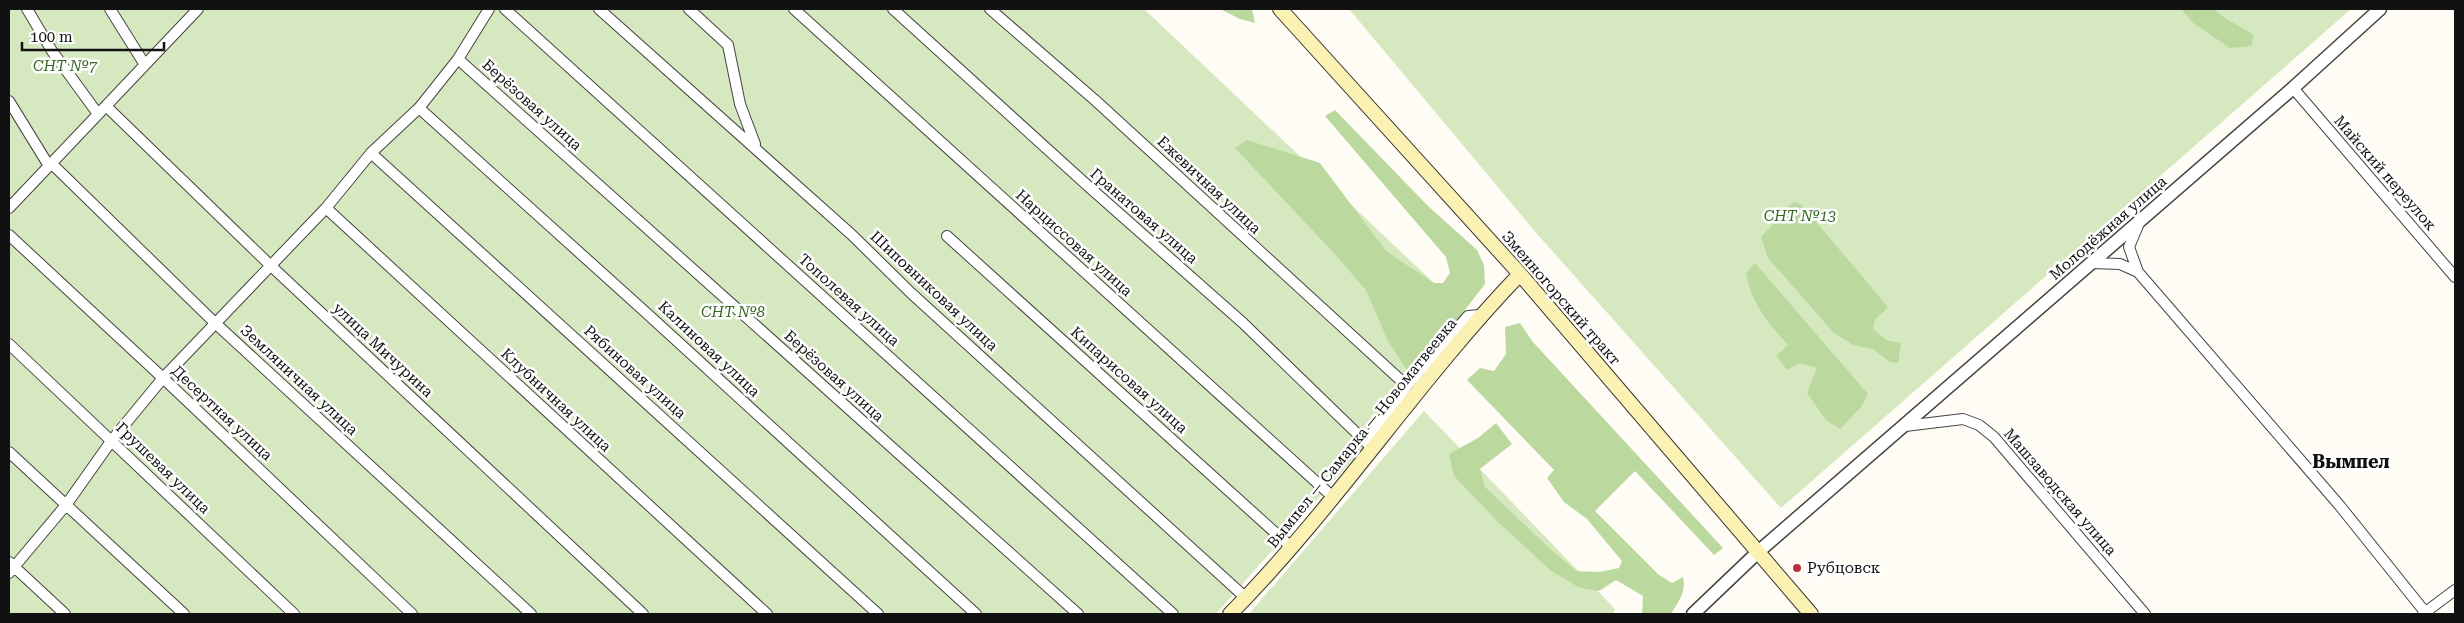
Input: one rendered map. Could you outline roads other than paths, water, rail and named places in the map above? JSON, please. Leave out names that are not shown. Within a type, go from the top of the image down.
[{"type":"main road","name":"Змеиногорский тракт","points":[[1280,9],[1520,274],[1811,614]]},
{"type":"main road","name":"Вымпел — Самарка — Новоматвеевка","points":[[1230,614],[1334,498],[1369,445],[1480,315],[1520,274]]},
{"type":"street","points":[[27,9],[52,51],[98,114]]},
{"type":"street","points":[[110,9],[145,65]]},
{"type":"street","points":[[9,208],[145,65],[187,13],[198,9]]},
{"type":"street","points":[[65,614],[10,568],[66,505],[112,440],[163,378],[214,322],[326,208],[371,153],[419,108],[458,59],[489,9]]},
{"type":"street","name":"Тополевая улица","points":[[505,9],[1173,614]]},
{"type":"street","name":"Шиповниковая улица","points":[[599,9],[852,234],[911,293],[1246,598]]},
{"type":"street","points":[[689,9],[728,45],[740,104],[756,147]]},
{"type":"street","name":"Нарциссовая улица","points":[[794,9],[1334,498]]},
{"type":"street","name":"Гранатовая улица","points":[[893,9],[1088,186],[1243,323],[1369,445]]},
{"type":"street","name":"Ежевичная улица","points":[[990,9],[1096,101],[1407,386]]},
{"type":"street","name":"Молодёжная улица","points":[[1693,614],[1758,552],[1855,470],[2293,88],[2380,9]]},
{"type":"street","name":"Берёзовая улица","points":[[458,59],[1078,614]]},
{"type":"street","name":"Майский переулок","points":[[2293,88],[2455,278]]},
{"type":"street","name":"Земляничная улица","points":[[9,101],[50,165],[214,322],[531,614]]},
{"type":"street","name":"улица Мичурина","points":[[106,106],[270,264],[643,614]]},
{"type":"street","name":"Калиновая улица","points":[[419,108],[976,614]]},
{"type":"street","name":"Рябиновая улица","points":[[371,153],[878,614]]},
{"type":"street","name":"Клубничная улица","points":[[326,208],[767,614]]},
{"type":"street","points":[[2139,222],[2129,247],[2138,272],[2340,506],[2424,613],[2455,590]]},
{"type":"street","name":"Десертная улица","points":[[9,235],[412,614]]},
{"type":"street","name":"Кипарисовая улица","points":[[948,236],[1291,547]]},
{"type":"street","points":[[2092,263],[2120,264],[2138,272]]},
{"type":"street","points":[[1369,445],[1407,386],[1468,316],[1480,315]]},
{"type":"street","name":"Грушевая улица","points":[[9,344],[294,614]]},
{"type":"street","name":"Машзаводская улица","points":[[1905,426],[1963,419],[1979,425],[1994,437],[2145,614]]},
{"type":"street","points":[[9,452],[184,614]]},
{"type":"place","name":"Рубцовск","points":[[1797,568]]},
{"type":"district","name":"Вымпел","points":[[2351,461]]},
{"type":"park label","name":"СНТ №7","points":[[65,66]]},
{"type":"park label","name":"СНТ №13","points":[[1800,216]]},
{"type":"park label","name":"СНТ №8","points":[[733,312]]}]
